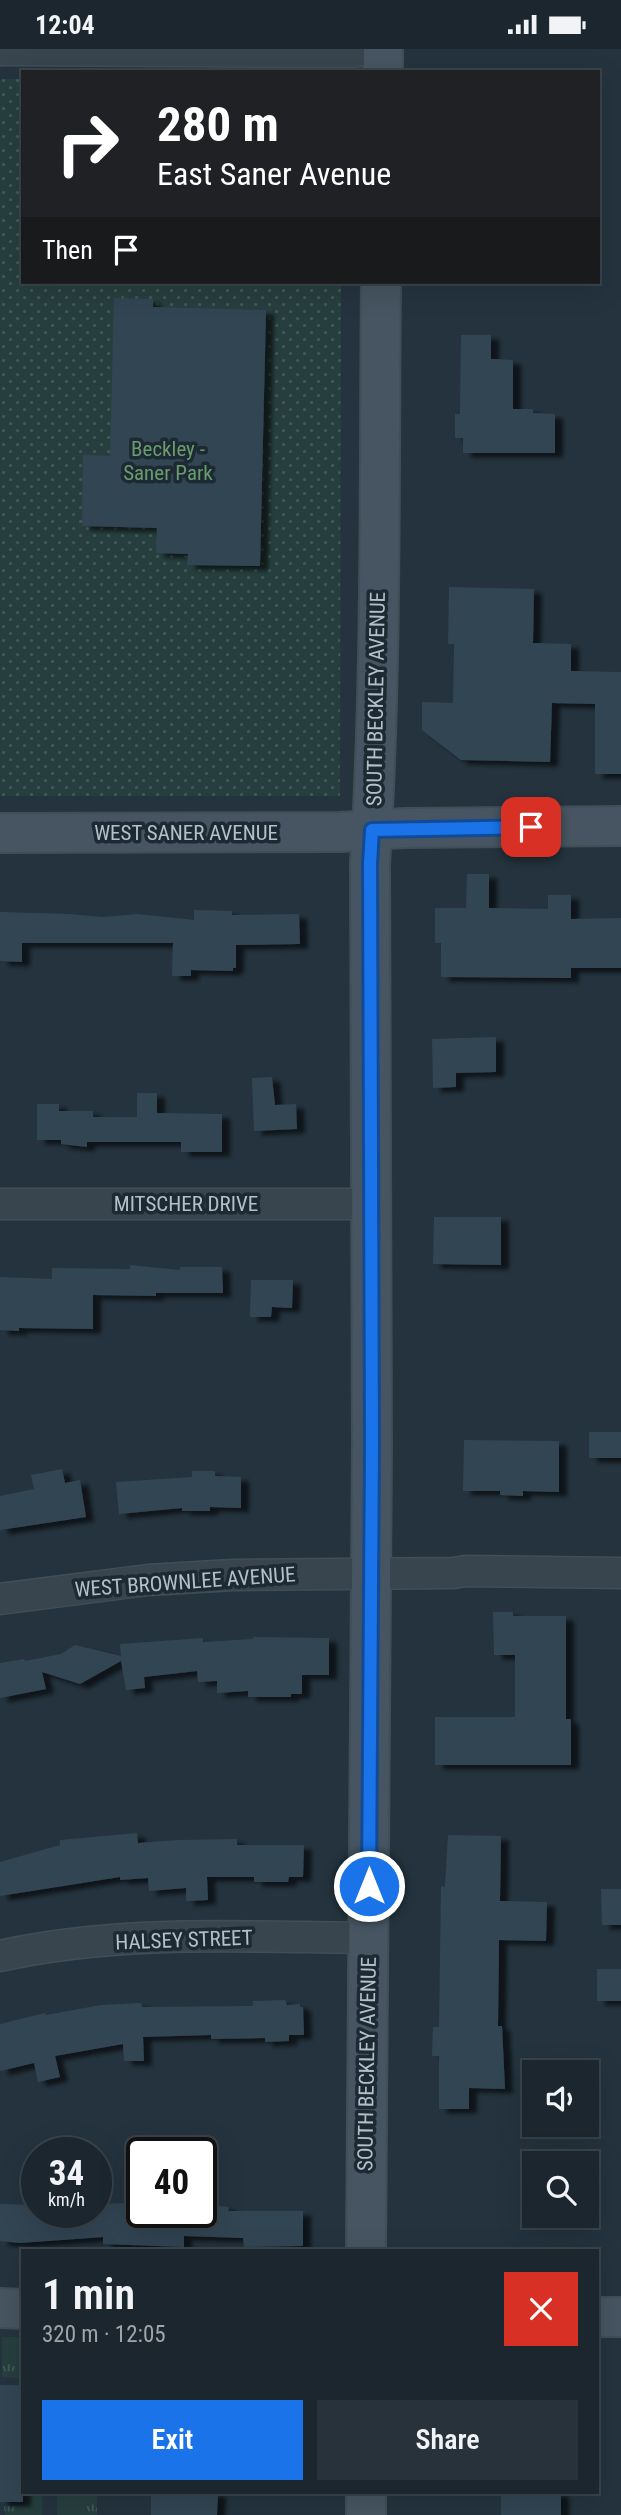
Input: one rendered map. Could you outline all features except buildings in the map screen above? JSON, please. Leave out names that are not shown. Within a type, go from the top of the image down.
[{"type":"street","points":[[0,50],[350,52],[376,49]]},
{"type":"street","points":[[383,49],[383,70]]},
{"type":"street","name":"SOUTH BECKLEY AVENUE","points":[[366,2249],[370,864],[378,647],[381,284]]},
{"type":"street","name":"WEST SANER AVENUE","points":[[0,834],[621,826]]},
{"type":"street","name":"MITSCHER DRIVE","points":[[0,1204],[371,1204]]},
{"type":"street","name":"WEST BROWNLEE AVENUE","points":[[0,1599],[160,1580],[233,1575],[466,1571],[621,1573]]},
{"type":"street","name":"HALSEY STREET","points":[[0,1956],[117,1940],[218,1937],[368,1938]]},
{"type":"street","points":[[0,2308],[21,2309]]},
{"type":"street","points":[[599,2317],[621,2317]]},
{"type":"street","points":[[366,2494],[366,2515]]},
{"type":"green space","name":"Beckley - Saner Park","points":[[0,79],[21,79],[21,284],[341,284],[340,796],[0,796]]},
{"type":"green space","points":[[2,2337],[21,2337],[21,2378],[2,2377]]},
{"type":"green space","points":[[25,2494],[42,2495],[42,2515],[5,2515],[4,2506],[25,2506]]},
{"type":"green space","points":[[57,2494],[97,2494],[97,2515],[57,2515]]},
{"type":"route","points":[[369,1886],[372,830],[531,827]]}]
